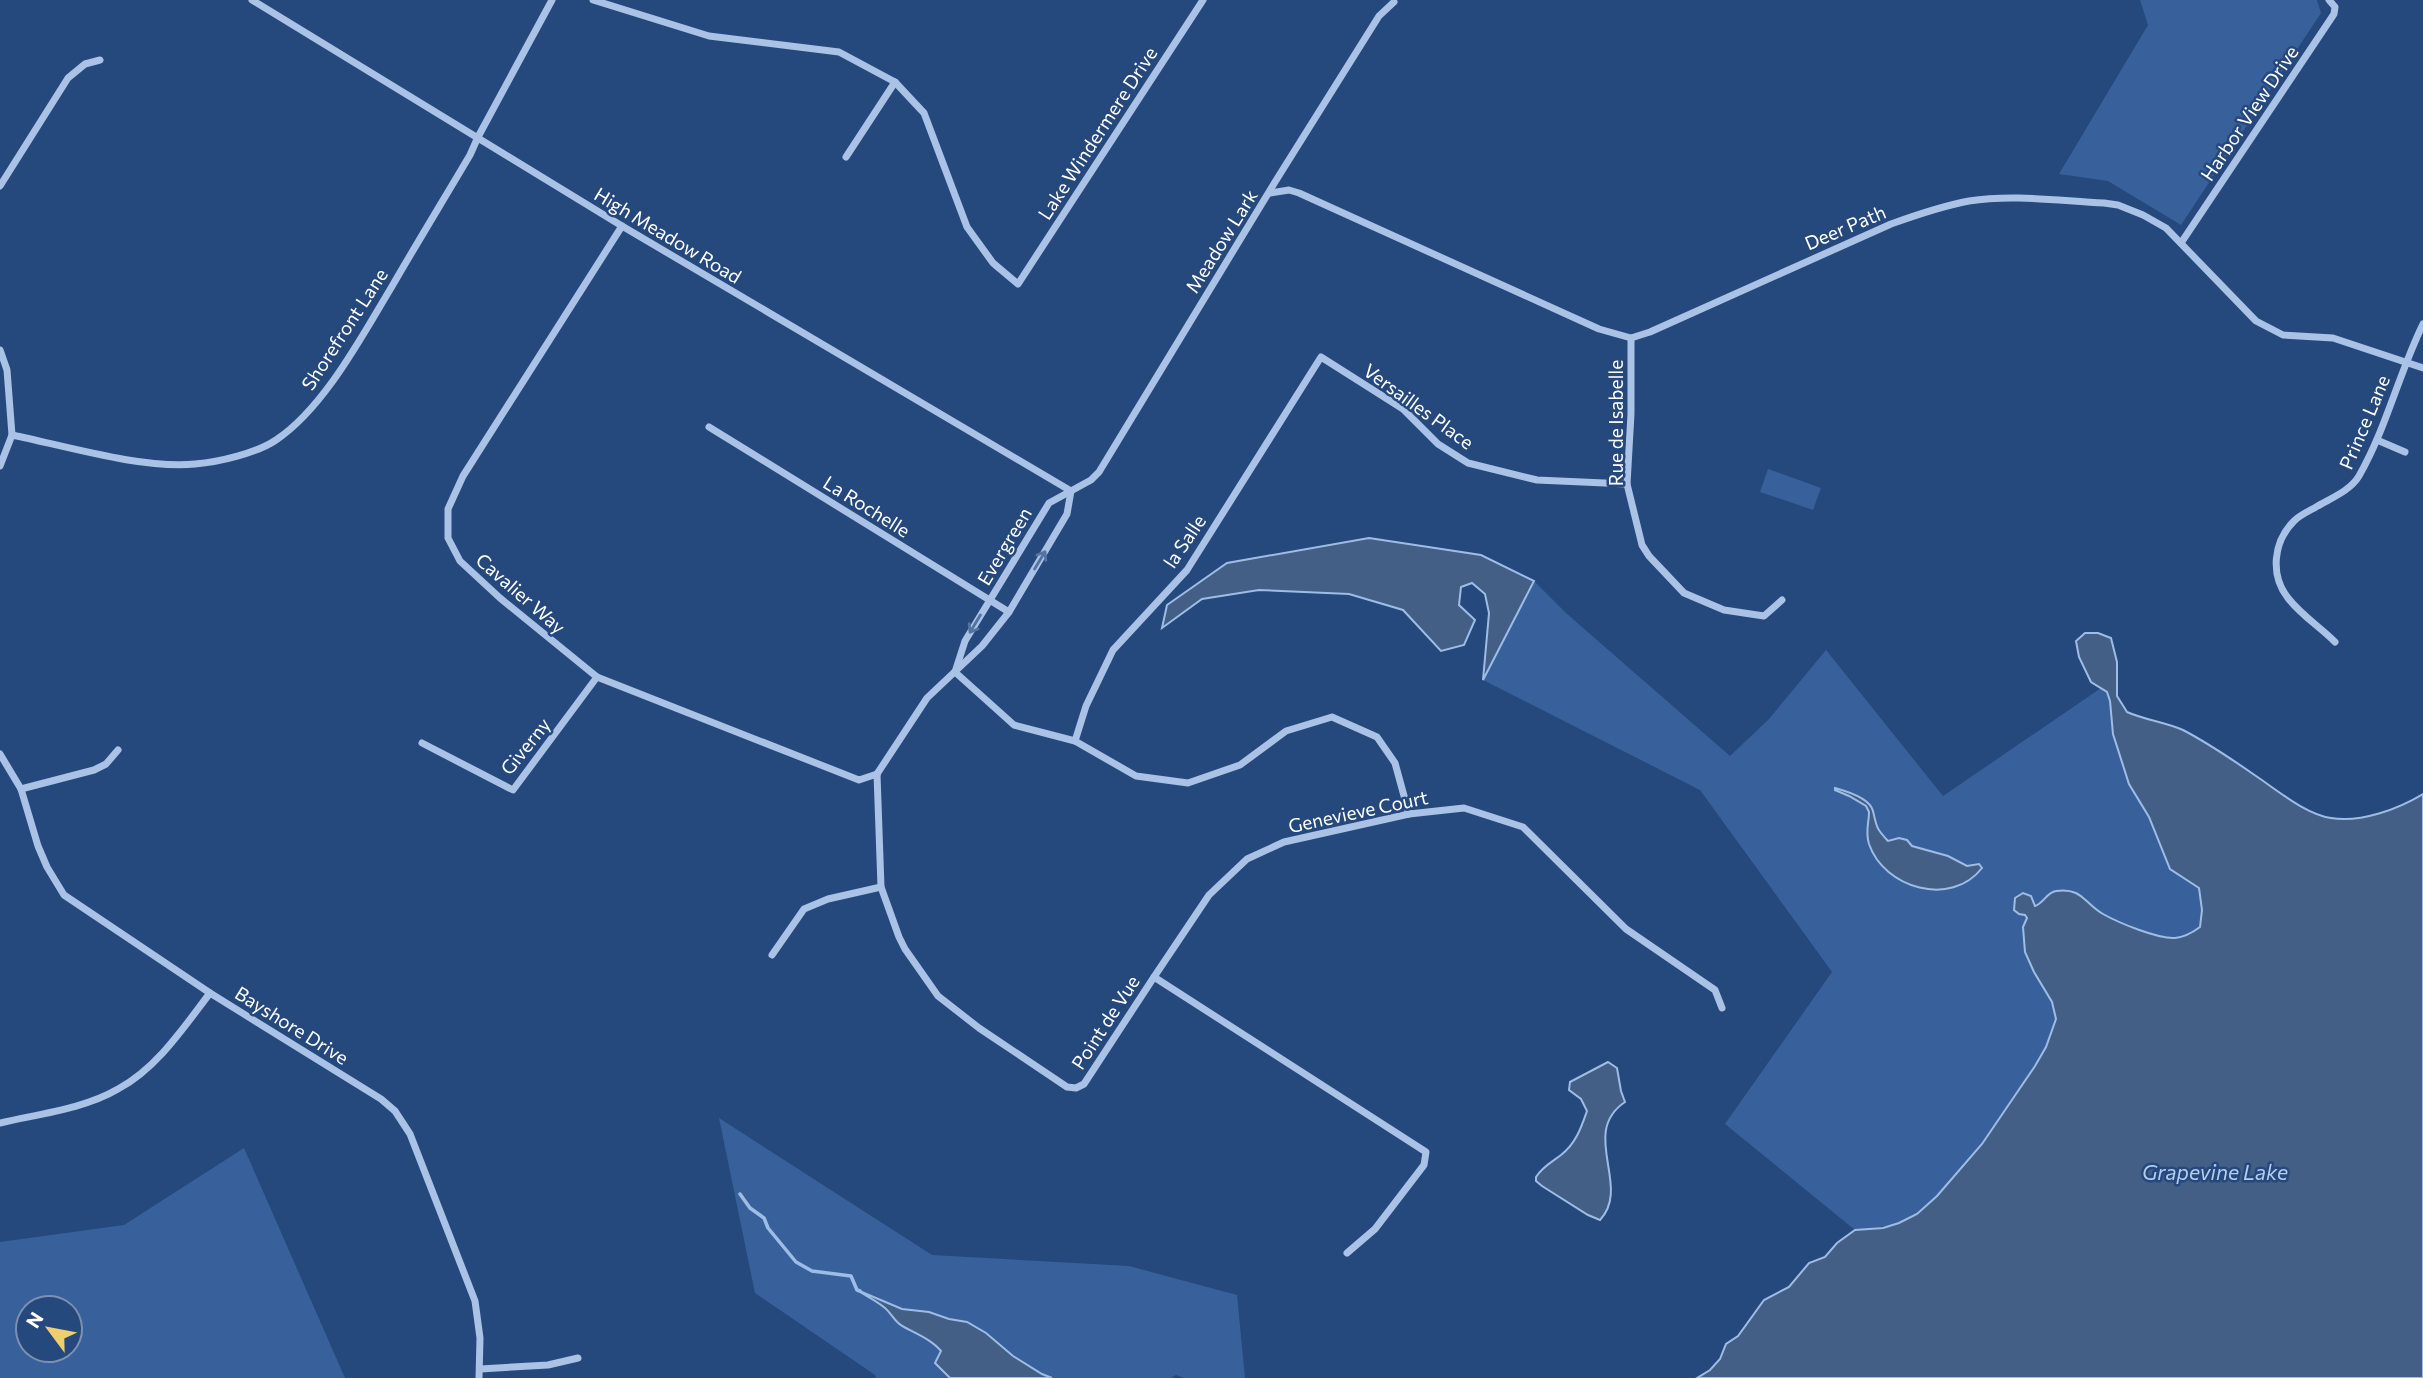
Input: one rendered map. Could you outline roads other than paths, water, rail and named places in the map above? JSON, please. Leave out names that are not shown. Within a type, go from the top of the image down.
[{"type":"street","name":"High Meadow Road","points":[[252,0],[622,226],[1071,491]]},
{"type":"street","name":"Shorefront Lane","points":[[12,435],[145,463],[196,464],[255,451],[291,429],[330,384],[368,326],[466,163],[552,0]]},
{"type":"street","points":[[593,0],[709,36],[839,52],[895,82],[846,157]]},
{"type":"street","name":"Lake Windermere Drive","points":[[895,82],[924,113],[967,226],[993,263],[1018,284],[1203,0]]},
{"type":"street","name":"Harbor View Drive","points":[[2181,243],[2334,14],[2335,6],[2329,0]]},
{"type":"street","name":"Meadow Lark","points":[[1071,491],[1091,480],[1099,472],[1379,16],[1394,2]]},
{"type":"street","points":[[0,186],[68,78],[85,64],[100,60]]},
{"type":"street","points":[[1270,193],[1289,190],[1299,193],[1599,329],[1631,338]]},
{"type":"street","name":"Deer Path","points":[[1631,338],[1650,332],[1891,223],[1969,201],[2024,199],[2118,205],[2143,215],[2166,229],[2256,321],[2274,331],[2283,335],[2333,338],[2423,368]]},
{"type":"street","name":"Cavalier Way","points":[[622,226],[463,476],[448,509],[448,538],[460,561],[500,598],[597,677],[859,780],[877,774]]},
{"type":"street","name":"Prince Lane","points":[[2335,642],[2288,598],[2279,583],[2275,556],[2282,536],[2295,520],[2351,486],[2376,440],[2423,324]]},
{"type":"street","name":"Rue de Isabelle","points":[[1631,338],[1627,484],[1642,545],[1684,593],[1724,610],[1764,617],[1782,600]]},
{"type":"street","points":[[0,350],[7,370],[12,435],[0,466]]},
{"type":"street","name":"Versailles Place","points":[[1321,357],[1403,409],[1438,444],[1468,463],[1537,480],[1627,484]]},
{"type":"street","name":"la Salle","points":[[1075,741],[1086,706],[1113,650],[1187,570],[1321,357]]},
{"type":"street","name":"La Rochelle","points":[[709,427],[1009,612]]},
{"type":"street","points":[[2376,440],[2404,452]]},
{"type":"street","name":"Evergreen","points":[[955,672],[965,640],[1049,503],[1071,491]]},
{"type":"street","name":"Evergreen","points":[[877,774],[927,698],[982,646],[1009,612],[1067,514],[1071,491]]},
{"type":"street","points":[[955,672],[1014,725],[1075,741],[1136,776],[1188,783],[1240,765],[1286,731],[1332,717],[1377,737],[1395,763],[1409,814]]},
{"type":"street","name":"Giverny","points":[[422,743],[513,790],[597,677]]},
{"type":"street","points":[[21,789],[94,770],[106,764],[118,750]]},
{"type":"street","name":"Bayshore Drive","points":[[0,754],[21,789],[38,846],[64,895],[210,993],[381,1099],[395,1111],[410,1134],[475,1301],[480,1338],[479,1378]]},
{"type":"street","name":"Point de Vue","points":[[877,774],[881,887],[899,937],[938,996],[979,1028],[1067,1087],[1076,1088],[1084,1084],[1154,977],[1426,1152],[1424,1165],[1375,1229],[1347,1253]]},
{"type":"street","name":"Genevieve Court","points":[[1154,977],[1209,895],[1247,859],[1284,842],[1409,814],[1464,808],[1523,827],[1626,929],[1715,990],[1722,1008]]},
{"type":"street","points":[[772,955],[804,909],[828,899],[881,887]]},
{"type":"street","points":[[0,1123],[66,1107],[117,1090],[134,1079],[174,1040],[210,993]]},
{"type":"street","points":[[480,1369],[548,1365],[578,1358]]},
{"type":"water","points":[[1369,538],[1481,555],[1534,581],[1483,680],[1489,613],[1485,594],[1472,583],[1461,587],[1459,605],[1475,620],[1464,645],[1441,651],[1403,610],[1349,594],[1259,590],[1202,599],[1162,628],[1167,605],[1227,563]]},
{"type":"water","name":"Grapevine Lake","points":[[2085,633],[2098,633],[2111,638],[2117,662],[2117,696],[2127,712],[2176,727],[2192,735],[2311,812],[2331,818],[2367,817],[2391,810],[2423,794],[2423,1378],[1697,1378],[1710,1370],[1720,1359],[1726,1344],[1738,1336],[1764,1300],[1789,1287],[1809,1263],[1825,1257],[1837,1243],[1855,1230],[1883,1228],[1899,1223],[1917,1214],[1937,1196],[1982,1144],[2035,1066],[2046,1047],[2056,1019],[2052,1002],[2025,952],[2023,927],[2027,918],[2014,910],[2015,898],[2023,893],[2031,896],[2035,906],[2053,892],[2072,891],[2110,918],[2168,938],[2185,936],[2200,927],[2202,910],[2199,888],[2170,869],[2149,817],[2129,784],[2113,734],[2107,692],[2091,682],[2079,657],[2076,641]]},
{"type":"water","points":[[1835,788],[1857,796],[1871,806],[1878,828],[1888,841],[1899,838],[1907,840],[1912,846],[1948,856],[1967,866],[1979,864],[1982,868],[1969,880],[1937,890],[1920,888],[1903,881],[1889,872],[1877,859],[1869,844],[1869,812],[1866,806]]},
{"type":"water","points":[[1608,1062],[1617,1068],[1625,1102],[1612,1115],[1606,1129],[1605,1144],[1611,1192],[1608,1206],[1600,1220],[1542,1186],[1536,1181],[1536,1177],[1571,1145],[1585,1117],[1587,1111],[1581,1099],[1569,1090],[1570,1082]]},
{"type":"water","points":[[857,1290],[902,1309],[929,1312],[967,1322],[986,1333],[1013,1356],[1052,1378],[950,1378],[935,1363],[941,1351],[937,1347],[901,1325],[882,1305]]},
{"type":"waterway","points":[[740,1194],[750,1208],[764,1218],[768,1228],[796,1262],[812,1271],[851,1276],[860,1291]]}]
